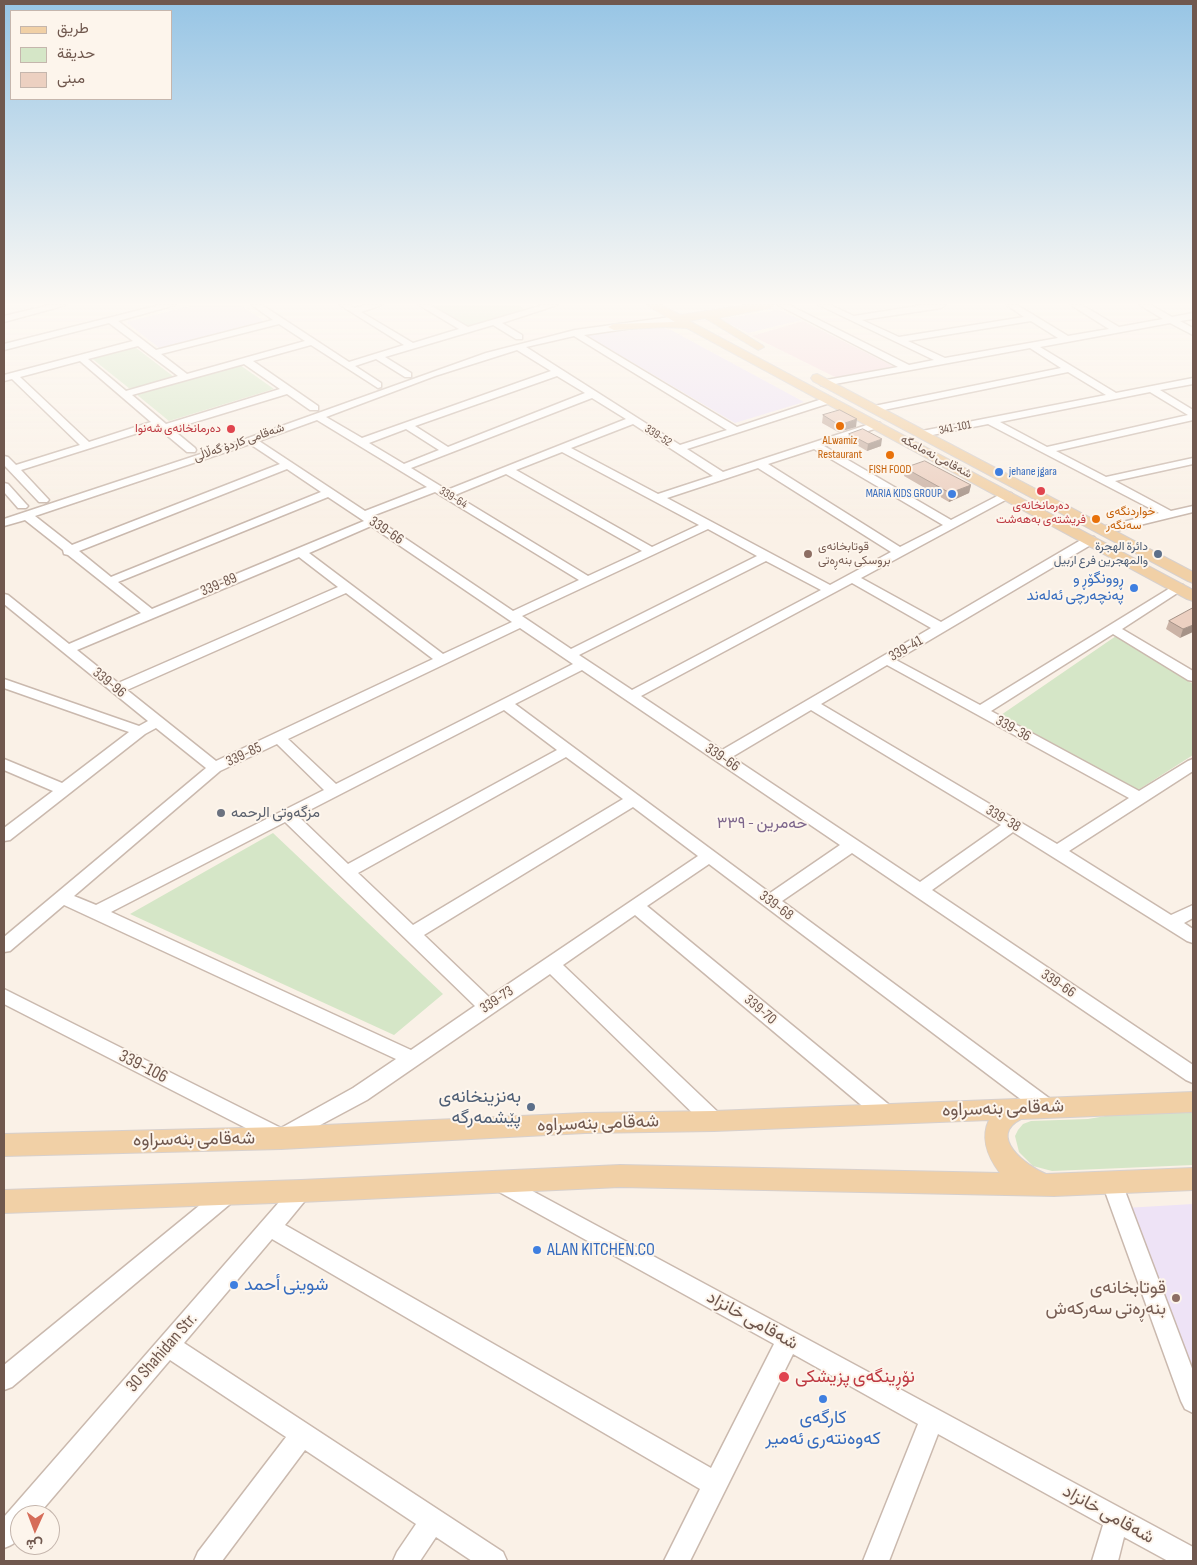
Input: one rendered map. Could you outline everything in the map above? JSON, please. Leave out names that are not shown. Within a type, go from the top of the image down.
[{"type":"main road","name":"شەقامی نەمامگە","points":[[788,378],[1193,596]]},
{"type":"main road","name":"شەقامی نەمامگە","points":[[815,378],[1193,578]]},
{"type":"main road","points":[[955,467],[972,461]]},
{"type":"main road","points":[[1144,569],[1162,561]]},
{"type":"main road","name":"شەقامی بنەسراوە","points":[[4,1145],[281,1138],[585,1123],[714,1121],[1193,1102]]},
{"type":"main road","points":[[1035,1108],[1009,1113],[998,1125],[996,1140],[1000,1152],[1012,1168],[1037,1182],[1056,1185]]},
{"type":"main road","points":[[4,1202],[302,1191],[620,1176],[1056,1185],[1193,1179]]},
{"type":"street","points":[[11,378],[87,446]]},
{"type":"street","points":[[105,378],[191,450]]},
{"type":"street","points":[[124,394],[184,378]]},
{"type":"street","name":"339-64","points":[[271,378],[316,412],[361,442],[588,581]]},
{"type":"street","points":[[367,378],[378,385]]},
{"type":"street","name":"شەقامی کاردۆ گەڵاڵی","points":[[4,522],[43,500],[251,440],[378,385],[399,378]]},
{"type":"street","name":"شەقامی کاردۆ گەڵاڵی","points":[[4,513],[24,511],[147,470],[191,450],[420,378]]},
{"type":"street","points":[[361,442],[541,378]]},
{"type":"street","name":"339-52","points":[[567,378],[723,477]]},
{"type":"street","points":[[649,378],[735,430]]},
{"type":"street","points":[[824,382],[848,378]]},
{"type":"street","points":[[874,408],[1024,378]]},
{"type":"street","points":[[1084,378],[1114,396]]},
{"type":"street","name":"341-101","points":[[922,434],[1193,381]]},
{"type":"street","points":[[1150,389],[1193,415]]},
{"type":"street","points":[[14,469],[87,446],[288,390]]},
{"type":"street","points":[[403,468],[592,394]]},
{"type":"street","points":[[678,449],[828,400]]},
{"type":"street","points":[[1046,450],[1193,415]]},
{"type":"street","points":[[447,494],[633,420]]},
{"type":"street","points":[[990,421],[1193,523]]},
{"type":"street","points":[[658,498],[876,425]]},
{"type":"street","points":[[408,426],[447,451]]},
{"type":"street","name":"339-66","points":[[251,440],[1193,1075]]},
{"type":"street","points":[[816,446],[950,524]]},
{"type":"street","points":[[563,448],[829,589]]},
{"type":"street","points":[[4,459],[43,500]]},
{"type":"street","points":[[1106,480],[1193,461]]},
{"type":"street","points":[[760,464],[899,552]]},
{"type":"street","points":[[68,551],[288,465]]},
{"type":"street","points":[[507,470],[651,551]]},
{"type":"street","points":[[4,486],[24,511],[68,551],[150,614]]},
{"type":"street","name":"339-89","points":[[67,649],[300,552],[435,488]]},
{"type":"street","points":[[108,582],[329,493]]},
{"type":"street","points":[[631,696],[1007,495]]},
{"type":"street","points":[[1103,530],[1193,509]]},
{"type":"street","name":"339-85","points":[[4,946],[215,768],[442,660],[588,581],[708,525]]},
{"type":"street","name":"339-41","points":[[721,757],[1090,540]]},
{"type":"street","points":[[300,552],[442,660]]},
{"type":"street","points":[[569,655],[766,556]]},
{"type":"street","points":[[852,577],[941,628]]},
{"type":"street","points":[[117,689],[347,588]]},
{"type":"street","points":[[980,711],[1179,588]]},
{"type":"street","name":"339-96","points":[[4,598],[215,768]]},
{"type":"street","points":[[1113,629],[1193,677]]},
{"type":"street","name":"339-36","points":[[887,660],[1140,798]]},
{"type":"street","points":[[97,912],[583,664]]},
{"type":"street","points":[[4,683],[140,731]]},
{"type":"street","name":"339-68","points":[[505,704],[770,901],[1035,1108]]},
{"type":"street","name":"339-38","points":[[811,704],[1013,824],[1193,937]]},
{"type":"street","points":[[4,836],[140,731],[157,722]]},
{"type":"street","points":[[279,738],[334,791]]},
{"type":"street","points":[[346,872],[567,750]]},
{"type":"street","points":[[4,764],[64,790]]},
{"type":"street","points":[[1057,851],[1193,764]]},
{"type":"street","points":[[412,934],[633,800]]},
{"type":"street","points":[[287,815],[488,1007]]},
{"type":"street","points":[[919,891],[1013,824]]},
{"type":"street","points":[[770,901],[852,845]]},
{"type":"street","name":"339-73","points":[[281,1138],[360,1094],[709,856]]},
{"type":"street","points":[[62,897],[412,1058]]},
{"type":"street","name":"339-70","points":[[636,906],[886,1114]]},
{"type":"street","points":[[1171,923],[1193,911]]},
{"type":"street","points":[[551,964],[714,1121]]},
{"type":"street","name":"339-106","points":[[4,996],[281,1138]]},
{"type":"street","name":"شەقامی خانزاد","points":[[496,1181],[1193,1561]]},
{"type":"street","points":[[1112,1183],[1193,1402]]},
{"type":"street","name":"30 Shahidan Str.","points":[[31,1505],[302,1191]]},
{"type":"street","points":[[4,1379],[229,1194]]},
{"type":"street","points":[[270,1227],[716,1484]]},
{"type":"street","points":[[677,1561],[788,1340]]},
{"type":"street","points":[[168,1346],[494,1561]]},
{"type":"street","points":[[876,1561],[932,1419]]},
{"type":"street","points":[[207,1561],[303,1434]]},
{"type":"street","points":[[406,1561],[433,1519]]},
{"type":"street","points":[[1105,1561],[1116,1520]]},
{"type":"shaded area","points":[[659,378],[760,378],[804,402],[735,423]]},
{"type":"shaded area","name":"قوتابخانەی بنەڕەتی سەرکەش","points":[[1193,1204],[1193,1389],[1125,1208]]},
{"type":"green space","points":[[116,378],[170,378],[130,389]]},
{"type":"green space","points":[[193,378],[258,378],[274,389],[169,421],[136,394]]},
{"type":"green space","points":[[1116,636],[1193,684],[1193,755],[1138,790],[1001,715]]},
{"type":"green space","points":[[273,833],[443,994],[394,1035],[130,914]]},
{"type":"green space","points":[[1193,1109],[1193,1165],[1052,1171],[1033,1166],[1019,1152],[1015,1136],[1023,1124],[1031,1121],[1088,1119],[1135,1111]]},
{"type":"building","points":[[840,410],[857,419],[839,425],[823,415]]},
{"type":"building","points":[[863,429],[882,439],[868,444],[849,434]]},
{"type":"building","points":[[925,461],[971,485],[950,493],[905,468]]},
{"type":"building","points":[[1193,608],[1193,625],[1183,629],[1169,621]]},
{"type":"place","name":"ALwamiz Restaurant","points":[[840,426]]},
{"type":"place","name":"دەرمانخانەی شەنوا","points":[[231,429]]},
{"type":"place","name":"FISH FOOD","points":[[890,455]]},
{"type":"place","name":"jehane jgara","points":[[999,472]]},
{"type":"place","name":"دەرمانخانەی فریشتەی بەهەشت","points":[[1041,491]]},
{"type":"place","name":"MARIA KIDS GROUP","points":[[952,494]]},
{"type":"place","name":"خواردنگەی سەنگەر","points":[[1096,519]]},
{"type":"place","name":"قوتابخانەی بروسکی بنەڕەتی","points":[[808,554]]},
{"type":"place","name":"دائرة الهجرة والمهجرين فرع اربيل","points":[[1158,554]]},
{"type":"place","name":"ڕوونگۆڕ و پەنچەرچی ئەلەند","points":[[1134,588]]},
{"type":"place","name":"مزگەوتی الرحمە","points":[[221,813]]},
{"type":"place","name":"به‌نزینخانه‌ی پێشمه‌رگه","points":[[531,1107]]},
{"type":"place","name":"ALAN KITCHEN.CO","points":[[537,1250]]},
{"type":"place","name":"شوینی أحمد","points":[[234,1285]]},
{"type":"place","name":"قوتابخانەی بنەڕەتی سەرکەش","points":[[1176,1298]]},
{"type":"place","name":"نۆڕینگەی پزیشکی","points":[[784,1377]]},
{"type":"place","name":"کارگەی کەوەنتەری ئەمیر","points":[[823,1399]]},
{"type":"district","name":"حەمرین - ٣٣٩","points":[[762,824]]}]
